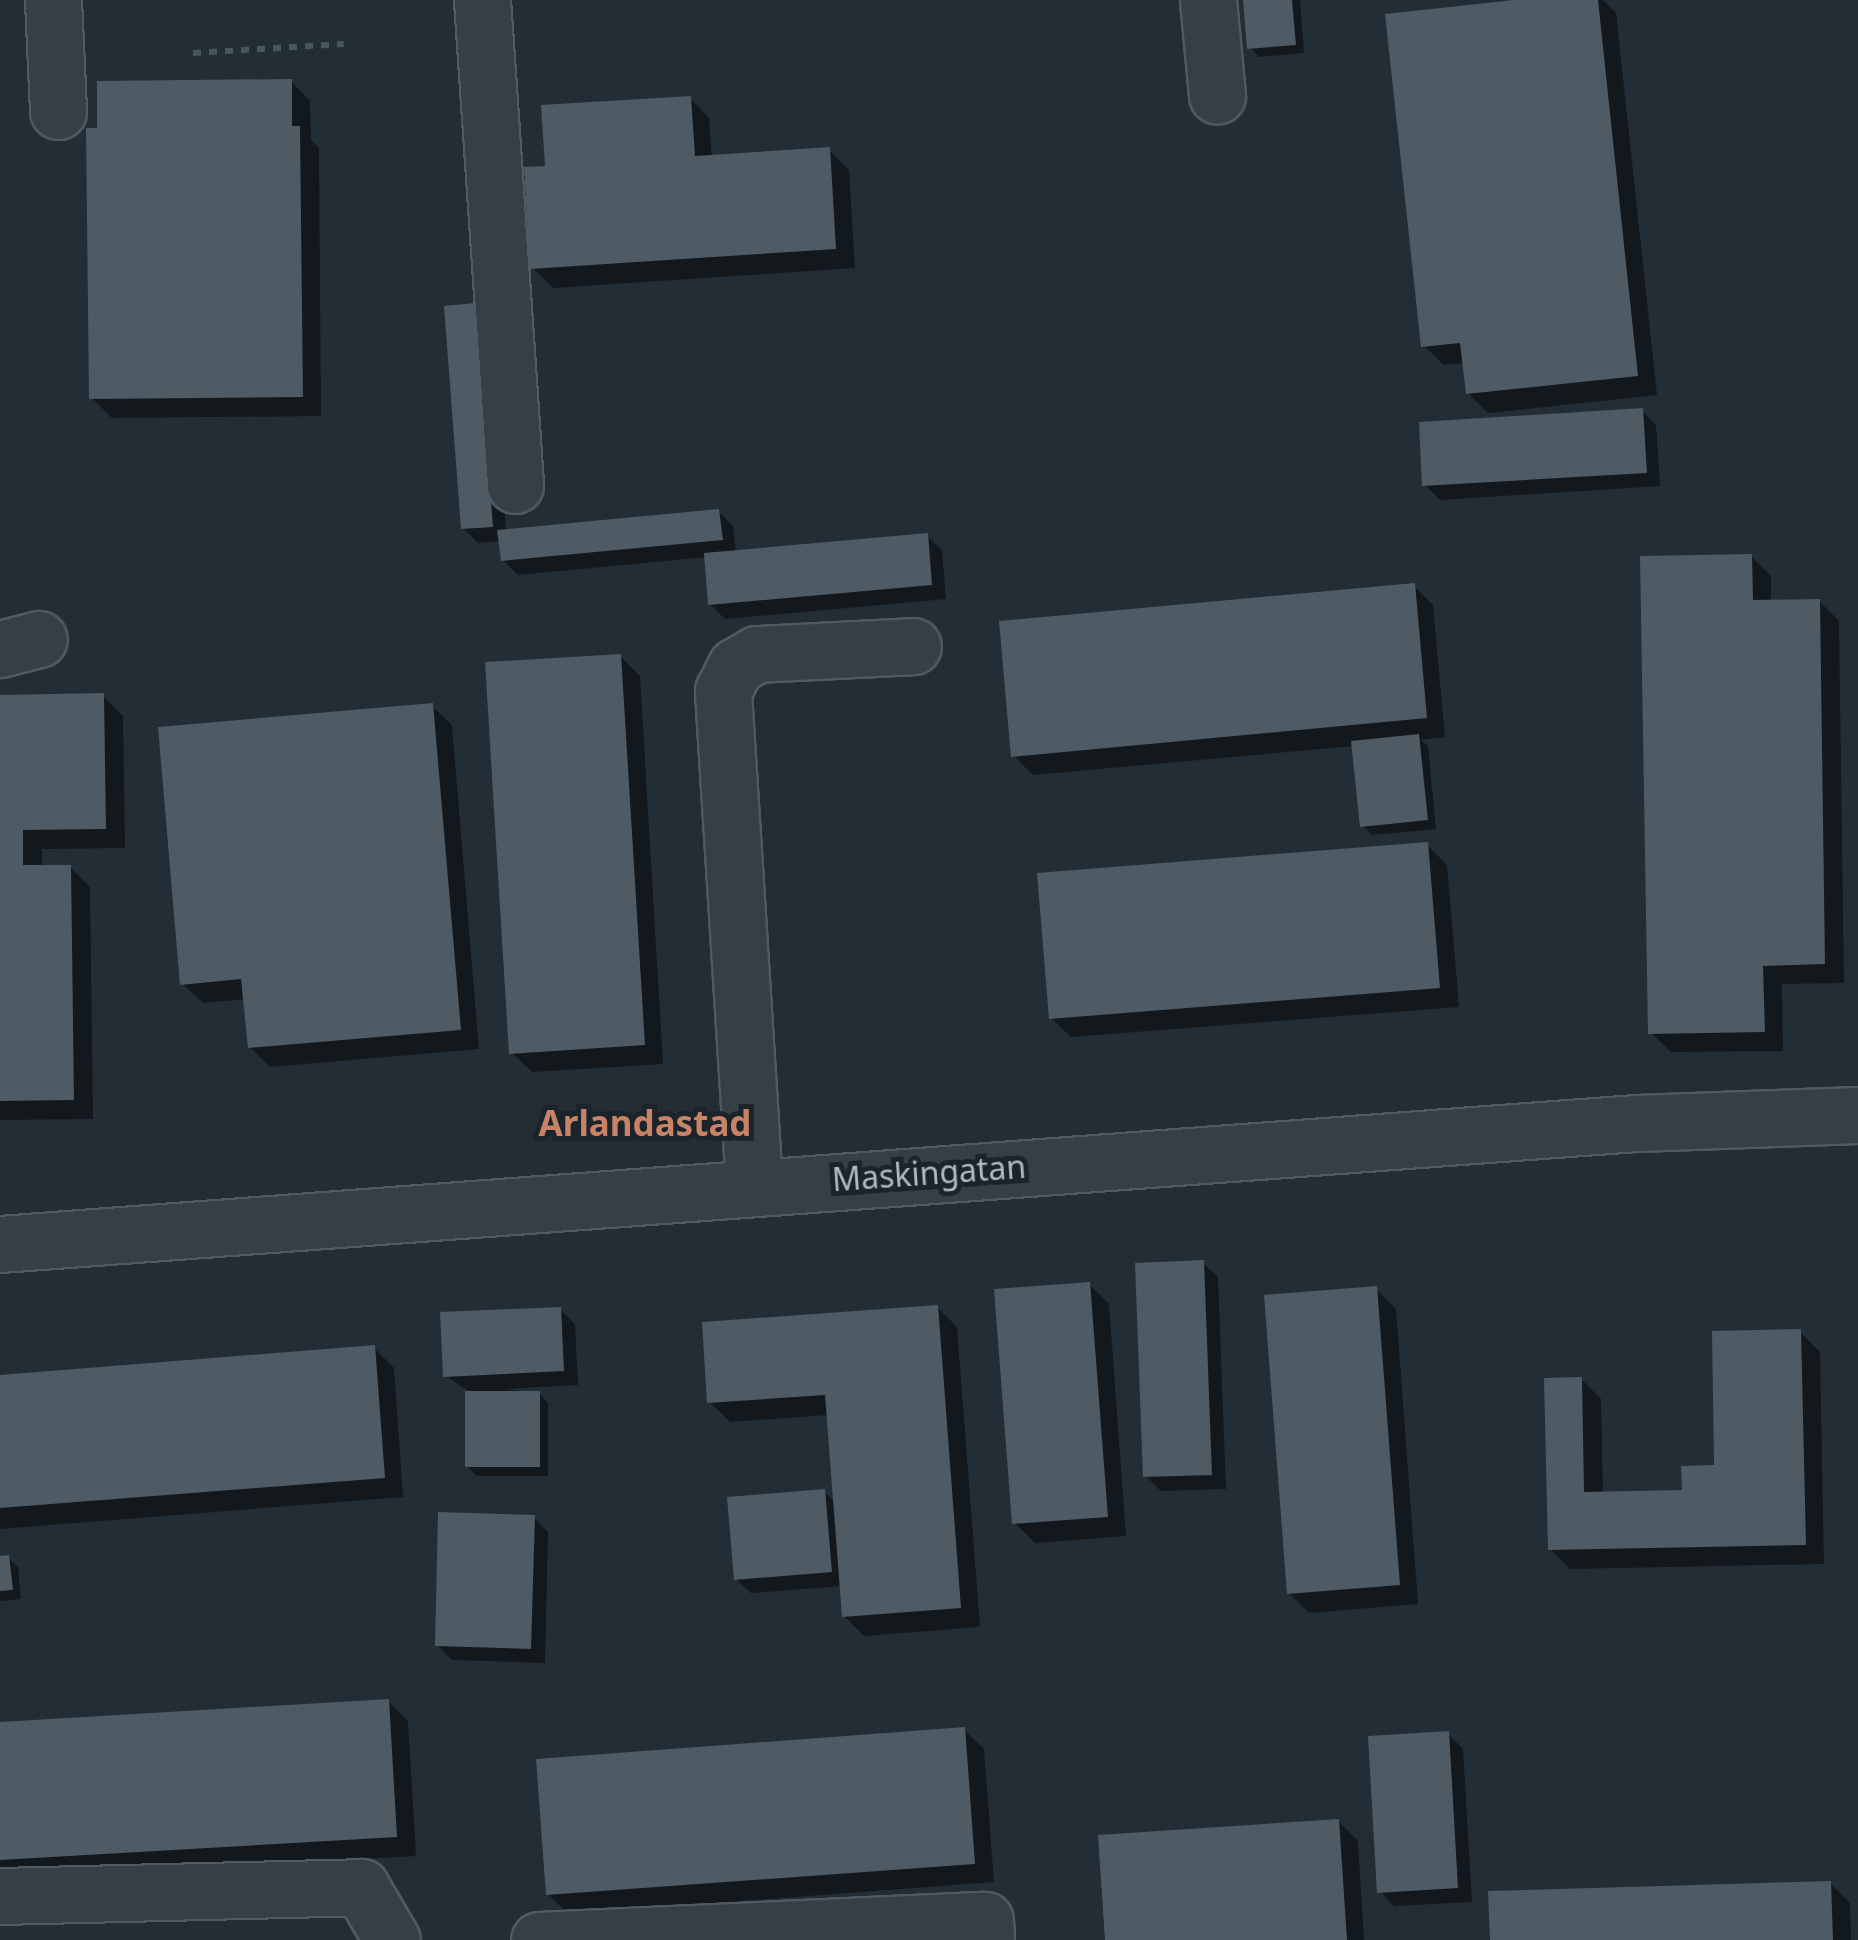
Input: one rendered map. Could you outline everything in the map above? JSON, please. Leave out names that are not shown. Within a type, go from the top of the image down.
[{"type":"street","points":[[53,0],[58,111]]},
{"type":"street","points":[[482,0],[515,486]]},
{"type":"street","points":[[1208,0],[1217,96]]},
{"type":"street","points":[[754,1186],[723,690],[736,666],[757,654],[913,646]]},
{"type":"street","name":"Maskingatan","points":[[0,1244],[1638,1123],[1858,1115]]},
{"type":"street","points":[[0,1896],[361,1888],[392,1940]]},
{"type":"street","points":[[538,1940],[985,1920],[986,1940]]},
{"type":"path","points":[[193,53],[344,44]]},
{"type":"building","points":[[1243,0],[1292,0],[1296,45],[1247,49]]},
{"type":"building","points":[[1514,0],[1598,0],[1638,376],[1466,394],[1460,343],[1421,347],[1385,14]]},
{"type":"building","points":[[292,79],[292,126],[300,126],[303,397],[89,399],[86,128],[97,128],[97,81]]},
{"type":"building","points":[[691,96],[695,156],[830,147],[836,249],[530,269],[524,167],[545,166],[541,105]]},
{"type":"building","points":[[476,303],[493,527],[461,529],[444,306]]},
{"type":"building","points":[[1643,408],[1647,473],[1422,486],[1419,422]]},
{"type":"building","points":[[719,509],[723,540],[501,561],[497,530]]},
{"type":"building","points":[[928,533],[932,585],[708,605],[704,553]]},
{"type":"building","points":[[1752,554],[1753,600],[1820,599],[1825,964],[1763,966],[1765,1032],[1648,1034],[1640,556]]},
{"type":"building","points":[[1415,583],[1427,718],[1011,757],[999,621]]},
{"type":"building","points":[[621,654],[645,1045],[509,1054],[485,662]]},
{"type":"building","points":[[104,693],[106,829],[23,830],[23,865],[71,865],[74,1100],[0,1101],[0,695]]},
{"type":"building","points":[[433,703],[461,1030],[248,1048],[241,979],[180,985],[158,727]]},
{"type":"building","points":[[1419,734],[1428,820],[1360,827],[1351,741]]},
{"type":"building","points":[[1428,842],[1440,988],[1049,1019],[1037,873]]},
{"type":"building","points":[[1204,1260],[1212,1475],[1143,1477],[1135,1263]]},
{"type":"building","points":[[1090,1282],[1108,1517],[1012,1524],[994,1289]]},
{"type":"building","points":[[1377,1286],[1400,1585],[1287,1594],[1264,1295]]},
{"type":"building","points":[[938,1305],[961,1608],[842,1617],[825,1395],[707,1403],[702,1322]]},
{"type":"building","points":[[561,1307],[564,1371],[443,1377],[440,1312]]},
{"type":"building","points":[[1801,1329],[1806,1545],[1548,1550],[1544,1378],[1582,1377],[1584,1492],[1682,1490],[1681,1466],[1714,1465],[1712,1331]]},
{"type":"building","points":[[375,1345],[385,1478],[0,1508],[0,1375]]},
{"type":"building","points":[[465,1391],[540,1391],[540,1467],[465,1467]]},
{"type":"building","points":[[825,1489],[832,1572],[734,1580],[727,1497]]},
{"type":"building","points":[[438,1512],[535,1515],[531,1649],[435,1646]]},
{"type":"building","points":[[9,1555],[13,1590],[0,1591],[0,1556]]},
{"type":"building","points":[[389,1699],[397,1837],[0,1860],[0,1722]]},
{"type":"building","points":[[965,1727],[975,1864],[546,1895],[536,1759]]},
{"type":"building","points":[[1449,1731],[1458,1888],[1377,1893],[1368,1736]]},
{"type":"building","points":[[1339,1819],[1347,1940],[1105,1940],[1098,1835]]},
{"type":"building","points":[[1831,1881],[1833,1940],[1490,1940],[1488,1891]]},
{"type":"district","name":"Arlandastad","points":[[645,1123]]}]
